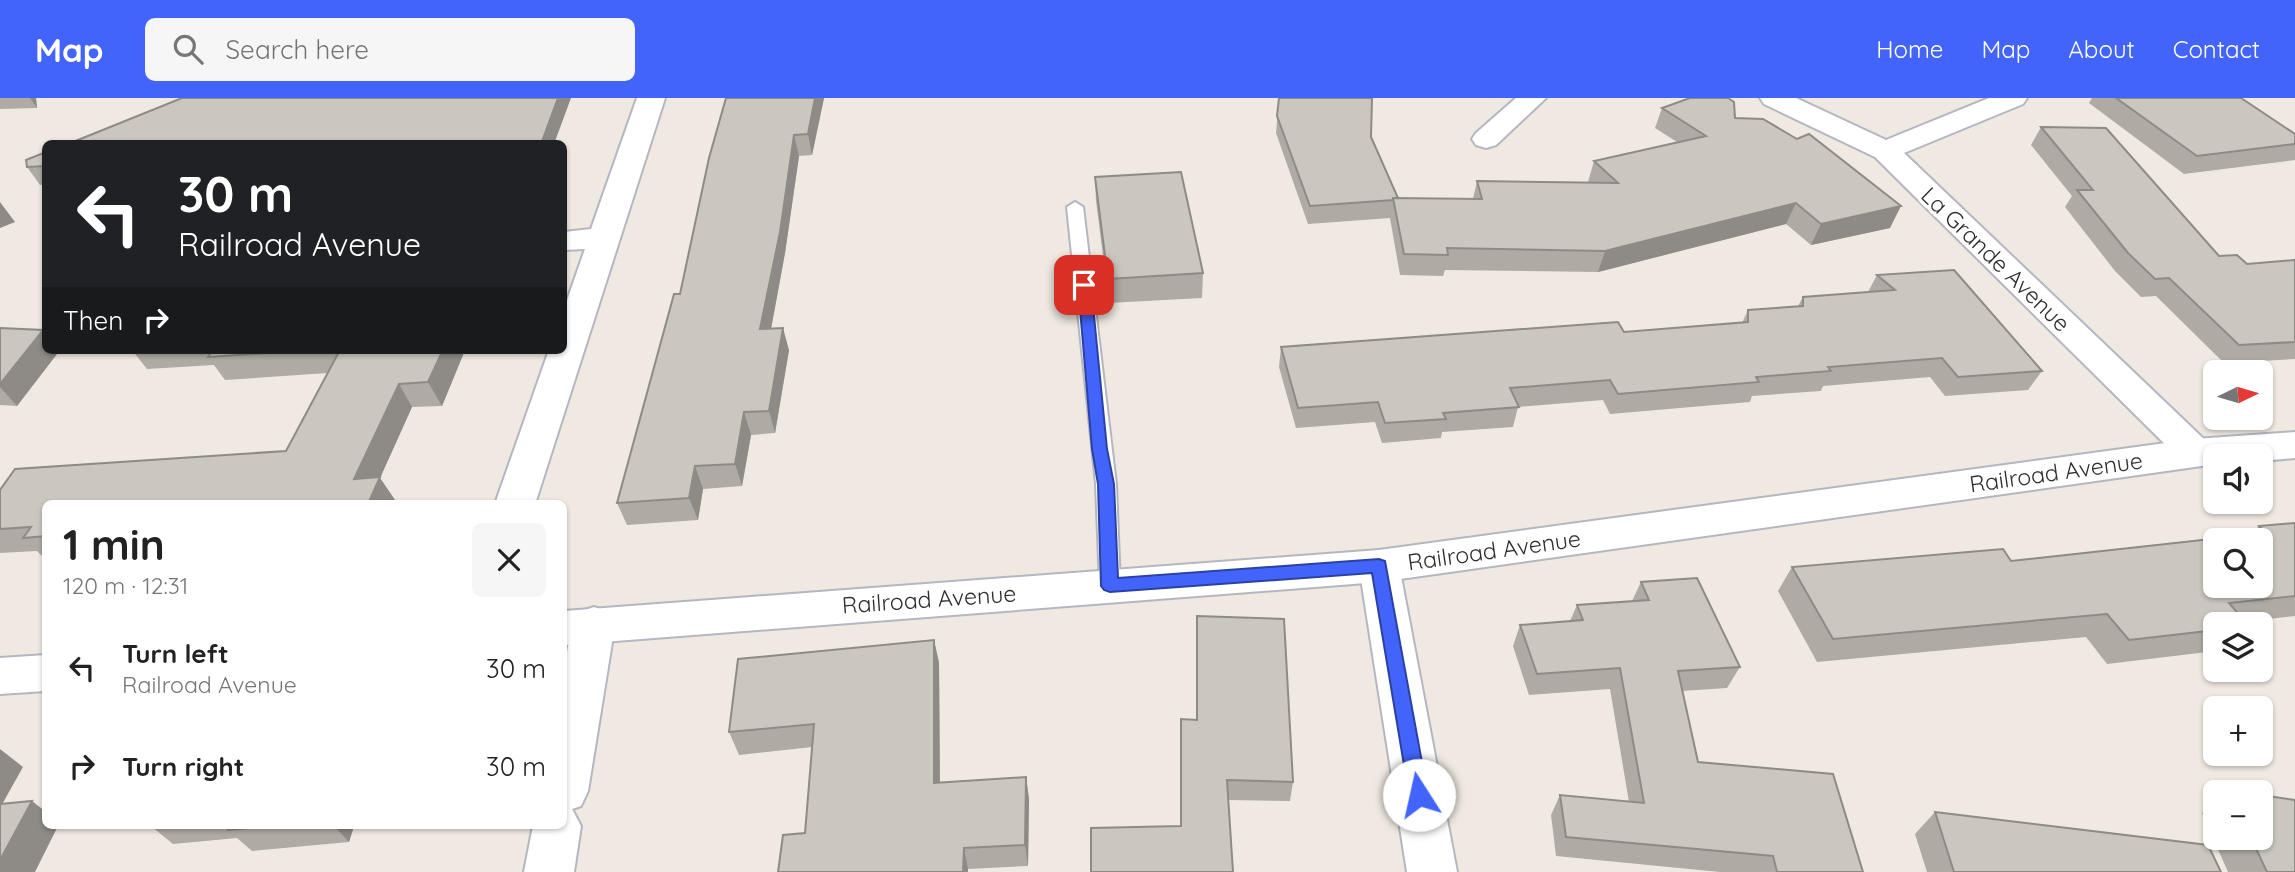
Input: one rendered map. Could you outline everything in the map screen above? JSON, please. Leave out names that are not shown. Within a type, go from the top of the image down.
[{"type":"street","points":[[567,347],[651,98]]},
{"type":"street","points":[[1486,139],[1532,98]]},
{"type":"street","name":"La Grande Avenue","points":[[1774,98],[1885,151],[2195,452]]},
{"type":"street","points":[[1885,151],[2013,98]]},
{"type":"street","points":[[567,241],[603,238]]},
{"type":"street","points":[[516,500],[565,354]]},
{"type":"street","name":"Railroad Avenue","points":[[579,626],[1379,566],[2195,452],[2295,445]]},
{"type":"street","points":[[1379,566],[1432,872]]},
{"type":"street","points":[[567,758],[579,626]]},
{"type":"street","points":[[0,677],[42,673]]},
{"type":"street","points":[[549,872],[556,829]]},
{"type":"lane","points":[[1076,207],[1100,449],[1106,484],[1110,586]]},
{"type":"building","points":[[182,98],[558,98],[542,140],[78,140]]},
{"type":"building","points":[[726,98],[815,98],[808,134],[794,135],[780,232],[760,329],[783,328],[769,411],[744,412],[735,464],[695,466],[689,498],[617,503],[674,294],[680,294],[709,158]]},
{"type":"building","points":[[1279,98],[1372,98],[1371,137],[1398,198],[1310,206],[1277,116]]},
{"type":"building","points":[[1690,98],[1728,98],[1734,102],[1735,118],[1763,119],[1797,139],[1809,134],[1901,206],[1821,224],[1796,203],[1605,251],[1447,248],[1448,255],[1404,254],[1393,198],[1482,199],[1477,181],[1618,183],[1594,161],[1706,136],[1662,108]]},
{"type":"building","points":[[2116,98],[2241,98],[2295,134],[2295,144],[2197,156]]},
{"type":"building","points":[[2041,127],[2106,128],[2219,256],[2237,255],[2247,264],[2295,260],[2295,342],[2239,345],[2169,278],[2155,279],[2128,253],[2077,190],[2093,190]]},
{"type":"building","points":[[42,154],[42,166],[27,167],[26,160]]},
{"type":"building","points":[[1181,172],[1203,273],[1108,279],[1095,177]]},
{"type":"building","points":[[1954,270],[2042,371],[1958,377],[1942,358],[1828,367],[1831,371],[1756,377],[1759,382],[1618,394],[1610,380],[1510,388],[1519,407],[1443,413],[1446,419],[1385,423],[1378,402],[1298,408],[1281,347],[1618,322],[1624,332],[1748,322],[1748,310],[1803,306],[1803,297],[1895,290],[1877,275]]},
{"type":"building","points":[[0,328],[42,330],[42,331],[0,384]]},
{"type":"building","points":[[210,354],[253,354],[208,357]]},
{"type":"building","points":[[338,354],[441,354],[428,382],[399,384],[354,479],[380,477],[370,500],[42,500],[42,536],[23,538],[31,527],[0,529],[0,490],[15,469],[286,451]]},
{"type":"building","points":[[2295,523],[2295,596],[2229,603],[2237,612],[2203,612],[2203,631],[2129,640],[2107,614],[1833,639],[1792,567],[2003,549],[2011,561],[2203,540],[2203,598],[2273,598],[2273,528],[2259,526]]},
{"type":"building","points":[[1697,578],[1740,667],[1678,671],[1698,762],[1833,774],[1863,872],[1777,872],[1773,856],[1566,837],[1560,795],[1644,803],[1620,668],[1537,674],[1520,625],[1583,620],[1577,605],[1649,600],[1641,582]]},
{"type":"building","points":[[1197,616],[1284,619],[1293,782],[1227,780],[1233,872],[1091,872],[1091,828],[1181,826],[1181,719],[1197,720]]},
{"type":"building","points":[[934,640],[934,783],[1026,777],[1025,845],[964,848],[963,872],[778,872],[783,835],[805,833],[814,724],[729,732],[738,659]]},
{"type":"building","points":[[2273,797],[2295,800],[2295,872],[2267,872],[2257,850],[2273,850]]},
{"type":"building","points":[[32,801],[0,860],[0,804]]},
{"type":"building","points":[[1935,812],[2203,844],[2203,850],[2210,850],[2221,872],[1954,872]]},
{"type":"route","points":[[1084,285],[1100,449],[1106,484],[1110,586],[1379,566],[1419,795]]}]
